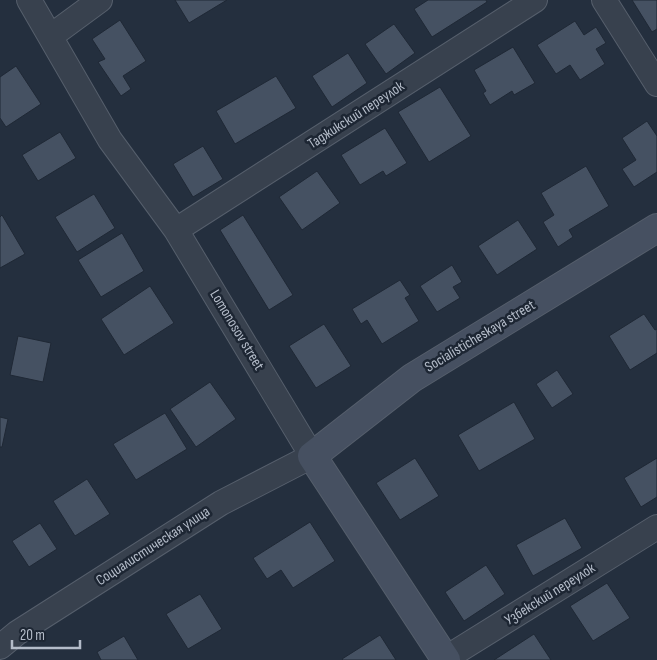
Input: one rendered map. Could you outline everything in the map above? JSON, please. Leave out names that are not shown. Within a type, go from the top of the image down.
[{"type":"street","name":"Lomonosov street","points":[[29,0],[52,36],[110,140],[176,230],[312,456],[444,660]]},
{"type":"street","points":[[52,36],[100,0]]},
{"type":"street","name":"Таджикский переулок","points":[[176,230],[536,0]]},
{"type":"street","points":[[604,0],[657,84]]},
{"type":"street","name":"Socialisticheskaya street","points":[[312,456],[412,378],[657,228]]},
{"type":"street","name":"Социалистическая улица","points":[[0,647],[17,633],[221,503],[312,456]]},
{"type":"street","name":"Узбекский переулок","points":[[444,660],[657,527]]},
{"type":"building","points":[[175,0],[227,0],[189,23]]},
{"type":"building","points":[[428,0],[486,0],[487,2],[432,37],[414,9]]},
{"type":"building","points":[[632,0],[657,0],[657,29],[652,32]]},
{"type":"building","points":[[120,20],[146,61],[123,76],[131,89],[121,96],[98,62],[105,59],[92,39]]},
{"type":"building","points":[[575,21],[584,35],[596,27],[606,43],[596,49],[605,64],[580,80],[570,65],[556,74],[537,45]]},
{"type":"building","points":[[394,24],[415,53],[386,74],[365,44]]},
{"type":"building","points":[[513,47],[535,83],[514,95],[512,91],[490,105],[483,93],[486,91],[474,70]]},
{"type":"building","points":[[348,53],[367,83],[332,107],[312,76]]},
{"type":"building","points":[[16,66],[41,104],[6,127],[0,118],[0,77]]},
{"type":"building","points":[[276,76],[296,108],[235,144],[216,111]]},
{"type":"building","points":[[440,87],[471,136],[429,162],[398,112]]},
{"type":"building","points":[[647,121],[657,136],[657,172],[634,187],[622,169],[636,160],[622,138]]},
{"type":"building","points":[[385,128],[407,163],[386,176],[383,171],[360,185],[341,155]]},
{"type":"building","points":[[60,132],[76,158],[38,181],[22,155]]},
{"type":"building","points":[[203,146],[223,179],[193,197],[173,164]]},
{"type":"building","points":[[586,166],[609,206],[569,230],[573,237],[558,247],[543,222],[554,215],[541,193]]},
{"type":"building","points":[[317,171],[340,203],[302,230],[279,197]]},
{"type":"building","points":[[94,194],[115,228],[77,252],[55,217]]},
{"type":"building","points":[[2,215],[25,254],[0,268],[0,217]]},
{"type":"building","points":[[243,215],[293,295],[269,310],[220,230]]},
{"type":"building","points":[[518,220],[537,249],[497,275],[478,246]]},
{"type":"building","points":[[122,233],[144,271],[101,297],[78,260]]},
{"type":"building","points":[[452,265],[462,282],[453,287],[460,298],[437,312],[420,286]]},
{"type":"building","points":[[400,280],[410,295],[405,298],[419,321],[382,344],[367,320],[361,324],[352,309]]},
{"type":"building","points":[[150,286],[174,323],[124,355],[101,319]]},
{"type":"building","points":[[644,314],[655,330],[657,329],[657,353],[630,370],[609,336]]},
{"type":"building","points":[[324,324],[351,366],[316,388],[289,346]]},
{"type":"building","points":[[18,336],[51,343],[43,382],[10,375]]},
{"type":"building","points":[[557,370],[573,394],[552,408],[536,384]]},
{"type":"building","points":[[210,382],[236,419],[196,447],[170,409]]},
{"type":"building","points":[[514,402],[535,439],[479,471],[458,435]]},
{"type":"building","points":[[165,413],[187,449],[136,480],[113,444]]},
{"type":"building","points":[[0,417],[8,419],[2,447],[0,447]]},
{"type":"building","points":[[415,458],[439,496],[400,520],[376,483]]},
{"type":"building","points":[[657,458],[657,497],[641,507],[624,478]]},
{"type":"building","points":[[87,479],[110,514],[75,536],[53,501]]},
{"type":"building","points":[[565,518],[582,548],[533,576],[516,545]]},
{"type":"building","points":[[310,522],[335,561],[293,588],[281,570],[267,579],[253,558]]},
{"type":"building","points":[[40,523],[57,549],[29,567],[12,541]]},
{"type":"building","points":[[486,565],[505,594],[464,621],[445,592]]},
{"type":"building","points":[[607,583],[630,618],[593,641],[570,606]]},
{"type":"building","points":[[200,594],[222,629],[188,649],[166,614]]},
{"type":"building","points":[[534,634],[551,660],[494,660]]},
{"type":"building","points":[[380,635],[396,660],[342,659]]},
{"type":"building","points":[[124,636],[138,660],[101,660],[97,652]]}]
